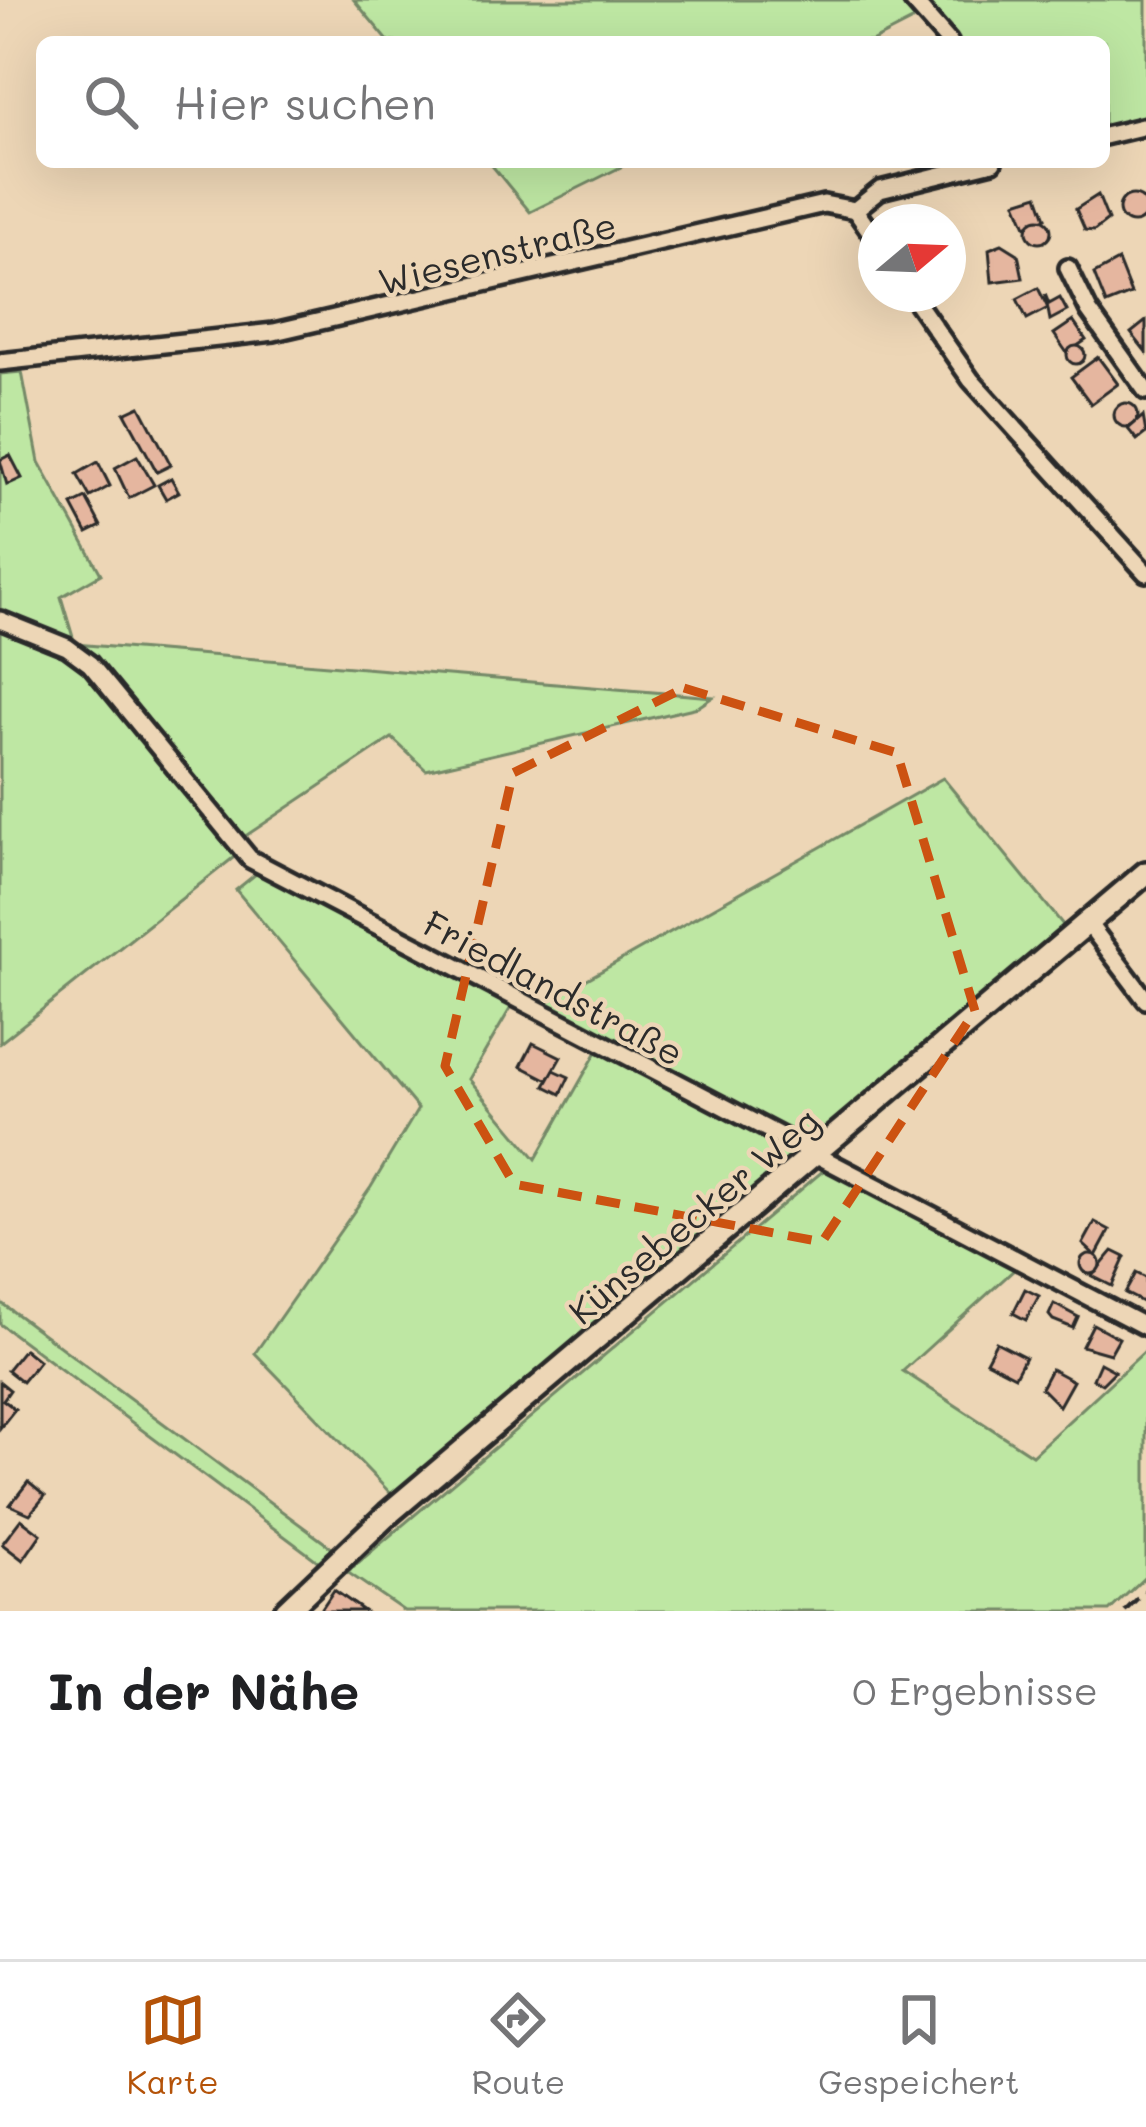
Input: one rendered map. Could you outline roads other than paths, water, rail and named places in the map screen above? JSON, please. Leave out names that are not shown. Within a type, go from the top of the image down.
[{"type":"street","points":[[912,0],[944,36]]},
{"type":"street","points":[[1110,135],[1146,126]]},
{"type":"street","name":"Wiesenstraße","points":[[0,362],[274,332],[824,204],[855,211],[880,190],[969,168]]},
{"type":"street","points":[[855,211],[858,215]]},
{"type":"street","points":[[1067,268],[1120,360],[1146,391]]},
{"type":"street","points":[[924,312],[971,380],[1146,573]]},
{"type":"street","name":"Friedlandstraße","points":[[0,620],[67,647],[90,664],[250,859],[1146,1327]]},
{"type":"street","name":"Künsebecker Weg","points":[[286,1611],[388,1514],[1146,873]]},
{"type":"street","points":[[1088,923],[1146,1000]]},
{"type":"railway","points":[[1125,1611],[1146,1590]]}]
